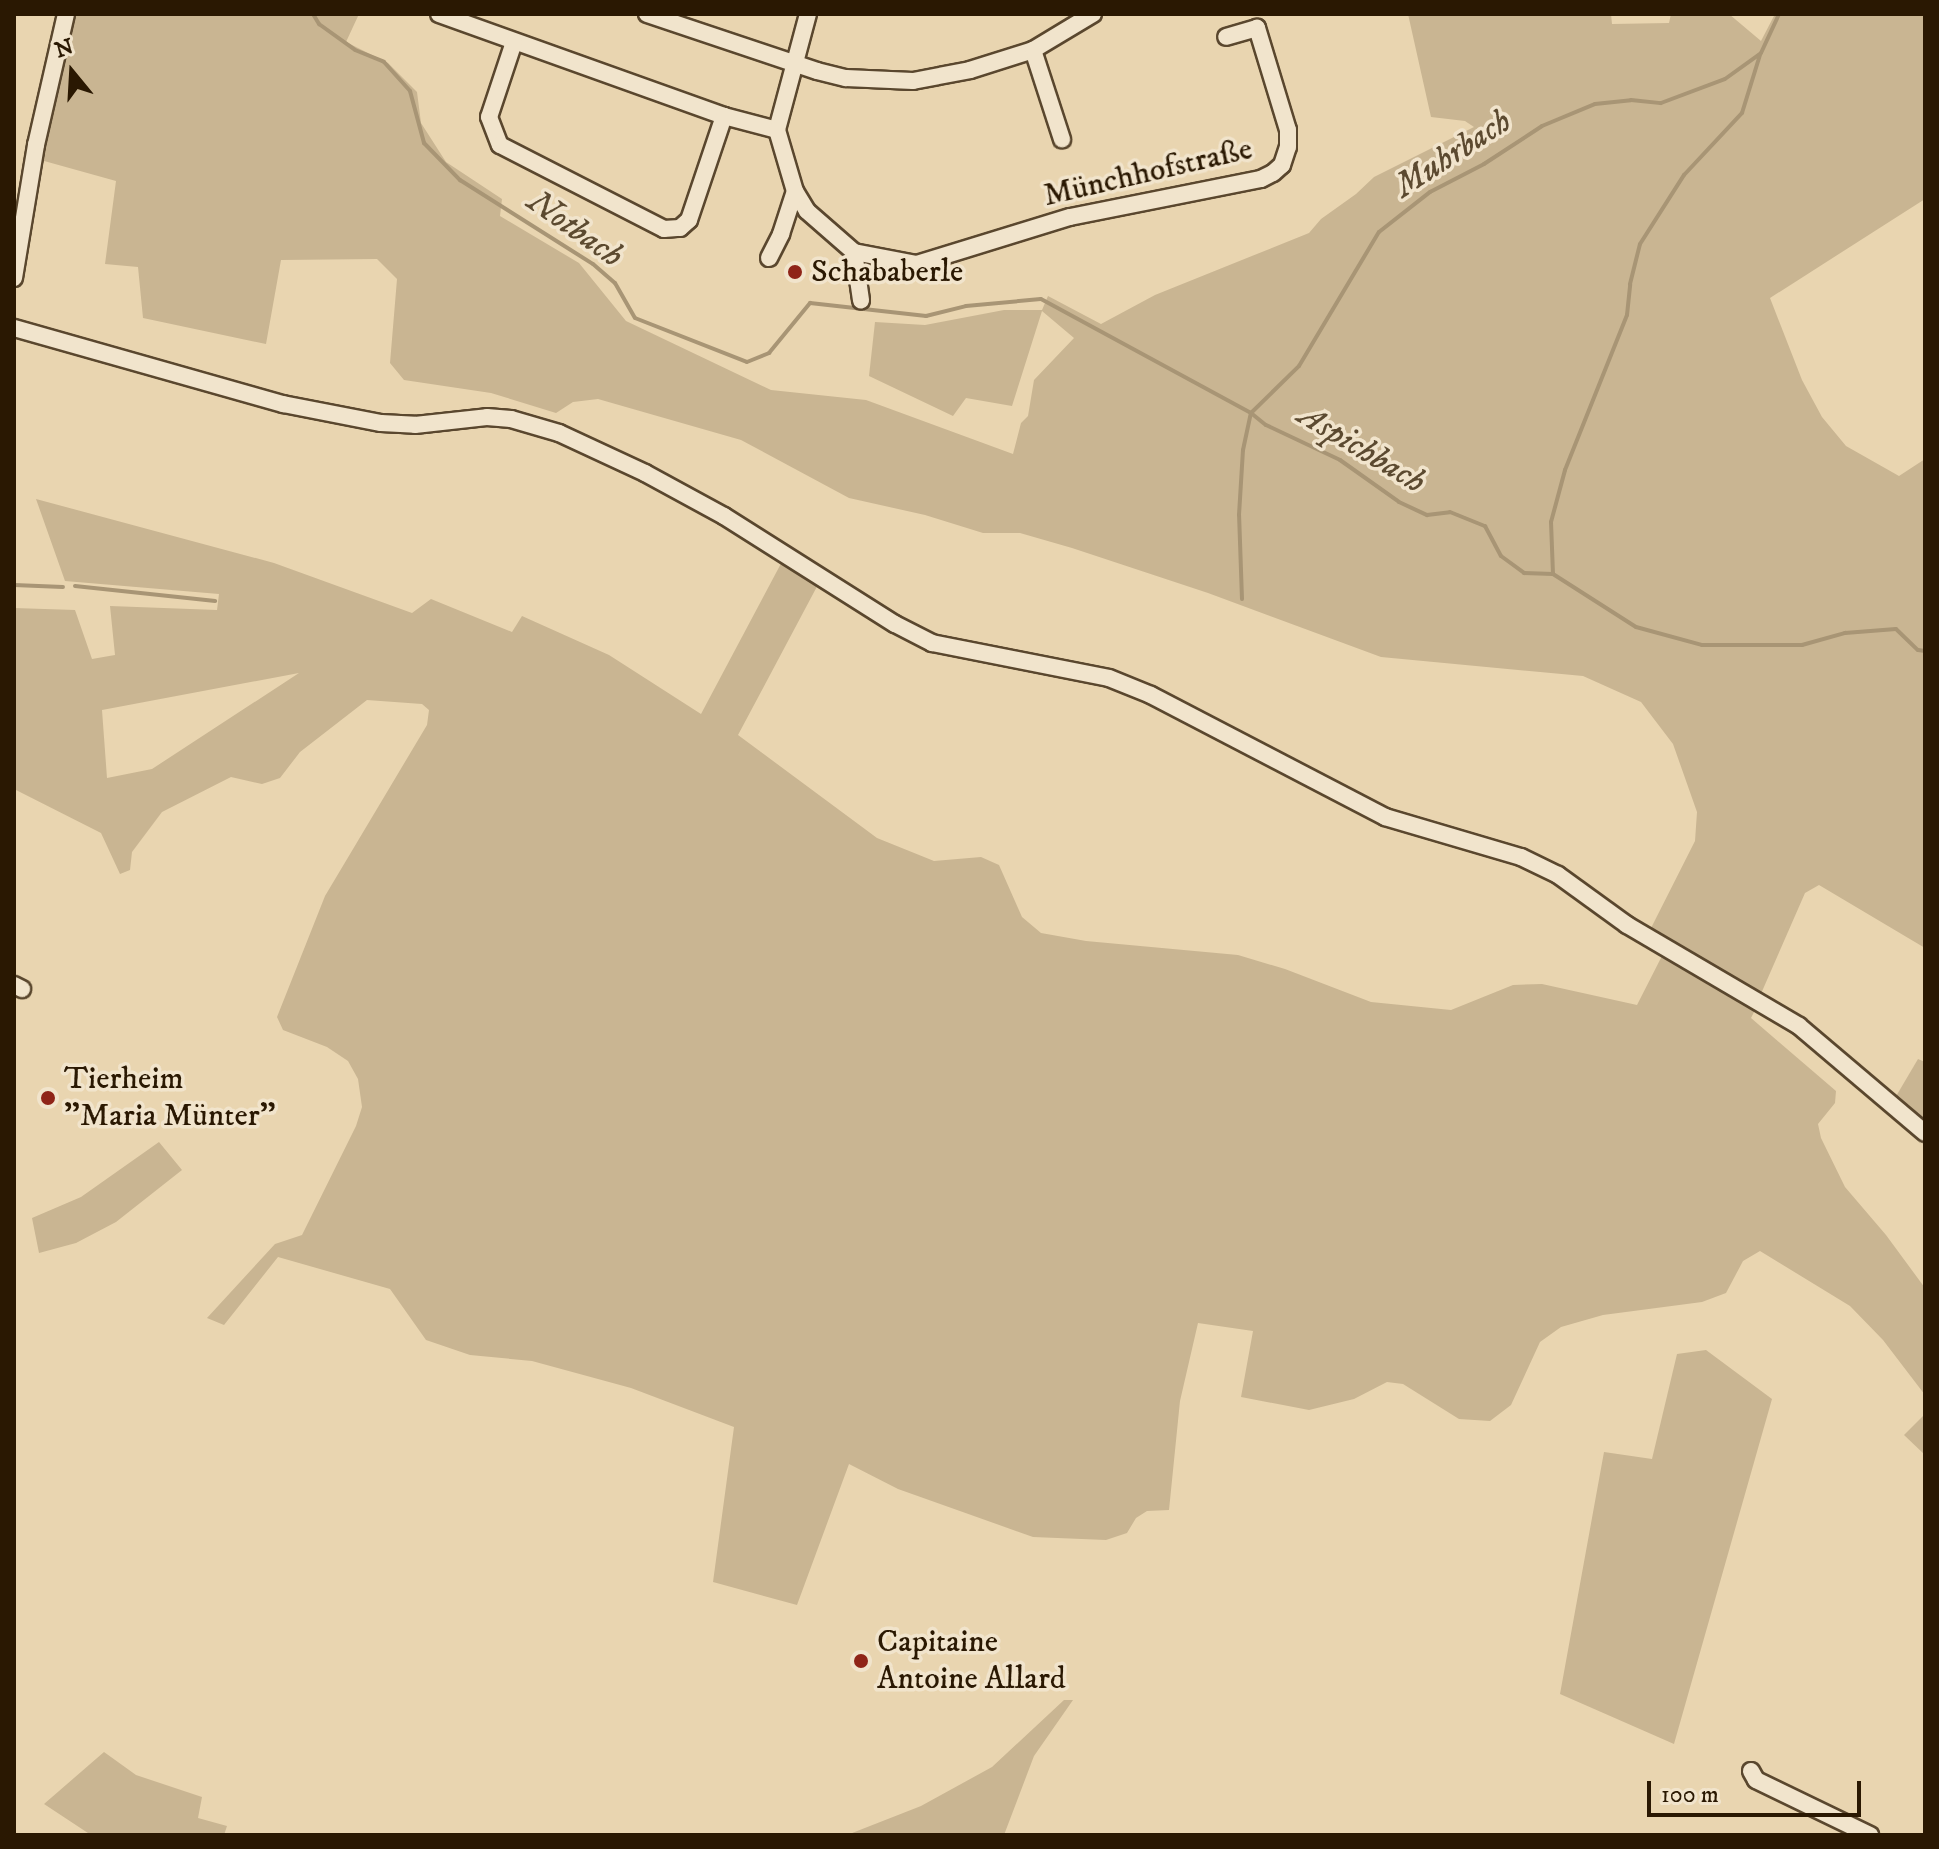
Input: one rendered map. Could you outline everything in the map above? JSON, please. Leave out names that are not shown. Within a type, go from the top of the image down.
[{"type":"street","points":[[14,278],[36,145],[66,14]]},
{"type":"street","points":[[439,14],[724,116],[777,130],[797,65],[808,14]]},
{"type":"street","points":[[647,14],[797,65],[846,78],[913,81],[970,70],[1033,50],[1093,14]]},
{"type":"street","name":"Münchhofstraße","points":[[777,130],[795,191],[807,211],[854,252],[917,264],[1070,217],[1261,179],[1273,173],[1282,165],[1288,147],[1288,130],[1257,28],[1226,37]]},
{"type":"street","points":[[514,42],[489,117],[500,145],[664,229],[680,228],[689,220],[724,116]]},
{"type":"street","points":[[1033,50],[1062,139]]},
{"type":"street","points":[[769,258],[781,234],[795,191]]},
{"type":"street","points":[[854,252],[861,300]]},
{"type":"street","points":[[14,328],[283,404],[381,423],[415,425],[487,417],[511,419],[559,433],[645,473],[724,516],[895,624],[932,643],[1109,678],[1151,695],[1385,817],[1521,857],[1558,875],[1627,925],[1799,1026],[1925,1133]]},
{"type":"street","points":[[1751,1771],[1756,1780],[1870,1835]]},
{"type":"shaded area","points":[[71,14],[359,14],[346,42],[388,63],[417,92],[421,123],[446,162],[502,199],[500,216],[579,263],[626,321],[771,390],[866,400],[1013,454],[1021,423],[1028,416],[1034,380],[1074,338],[1042,311],[1012,406],[966,398],[953,416],[869,376],[875,322],[925,325],[1004,310],[1042,310],[1048,296],[1101,324],[1155,295],[1309,233],[1321,219],[1374,177],[1474,127],[1465,121],[1431,117],[1408,14],[1611,14],[1612,24],[1669,23],[1671,14],[1729,14],[1761,41],[1775,14],[1925,14],[1925,199],[1770,298],[1802,380],[1822,417],[1846,446],[1899,476],[1925,459],[1925,948],[1819,885],[1805,893],[1760,996],[1648,934],[1695,841],[1697,812],[1673,744],[1641,702],[1583,676],[1381,657],[1208,593],[1072,548],[1020,533],[983,533],[925,515],[849,498],[741,440],[598,399],[573,402],[556,413],[491,393],[404,380],[390,363],[397,279],[377,259],[281,260],[266,344],[143,318],[138,267],[105,264],[116,181],[37,159]]},
{"type":"shaded area","points":[[36,499],[274,563],[412,613],[431,599],[512,632],[522,616],[609,655],[701,714],[785,556],[821,579],[738,735],[877,838],[934,861],[981,857],[999,865],[1022,917],[1041,933],[1086,941],[1238,955],[1285,969],[1371,1002],[1451,1010],[1513,985],[1542,984],[1637,1005],[1664,952],[1758,1004],[1751,1018],[1836,1091],[1835,1103],[1818,1124],[1821,1138],[1845,1187],[1925,1288],[1925,1395],[1883,1340],[1850,1306],[1760,1251],[1743,1261],[1726,1293],[1702,1302],[1603,1315],[1561,1327],[1540,1342],[1511,1405],[1490,1421],[1459,1419],[1403,1384],[1387,1382],[1354,1399],[1309,1410],[1241,1397],[1253,1331],[1198,1323],[1180,1401],[1169,1510],[1147,1511],[1136,1518],[1127,1533],[1106,1540],[1033,1537],[898,1489],[849,1464],[797,1605],[713,1582],[734,1427],[631,1388],[532,1361],[470,1355],[426,1340],[390,1289],[278,1257],[224,1325],[207,1318],[275,1244],[302,1235],[356,1126],[362,1107],[358,1079],[348,1061],[327,1047],[283,1030],[277,1017],[325,896],[427,725],[429,710],[422,704],[367,700],[300,752],[280,778],[262,784],[231,777],[162,812],[132,852],[130,870],[120,874],[101,833],[14,789],[14,608],[75,610],[92,659],[115,655],[110,606],[217,610],[219,594],[65,581]],"holes":[[[299,673],[152,769],[107,778],[102,710]]]},
{"type":"shaded area","points":[[1918,1059],[1925,1062],[1925,1126],[1895,1098]]},
{"type":"shaded area","points":[[159,1142],[182,1170],[116,1222],[76,1243],[39,1253],[32,1218],[81,1197]]},
{"type":"shaded area","points":[[1706,1350],[1772,1399],[1674,1744],[1560,1694],[1604,1452],[1652,1459],[1677,1354]]},
{"type":"shaded area","points":[[1925,1414],[1925,1455],[1904,1435]]},
{"type":"shaded area","points":[[1064,1700],[1073,1700],[1034,1756],[1004,1835],[847,1835],[921,1806],[992,1767]]},
{"type":"shaded area","points":[[104,1752],[136,1775],[202,1797],[198,1818],[227,1826],[224,1835],[91,1835],[44,1804]]},
{"type":"waterway","name":"Notbach","points":[[313,14],[319,24],[355,50],[384,62],[410,91],[424,143],[460,180],[593,264],[615,283],[635,318],[747,362],[769,353],[810,303],[926,316],[966,306],[1041,299],[1251,413],[1266,425],[1340,460],[1399,502],[1427,515],[1450,512],[1485,526],[1501,556],[1524,573],[1553,574],[1636,627],[1702,645],[1802,645],[1845,633],[1896,629],[1918,650],[1925,651]]},
{"type":"waterway","name":"Muhrbach","points":[[1251,413],[1299,366],[1379,232],[1430,192],[1484,164],[1542,126],[1595,104],[1631,100],[1661,103],[1725,79],[1761,53],[1779,14]]},
{"type":"waterway","name":"Muhrbach","points":[[1553,574],[1551,522],[1565,470],[1627,315],[1630,284],[1640,244],[1684,175],[1742,113],[1760,55]]},
{"type":"waterway","points":[[1242,599],[1239,515],[1243,450],[1251,413]]},
{"type":"waterway","points":[[14,585],[63,587]]},
{"type":"waterway","points":[[75,586],[215,601]]},
{"type":"place","name":"Schababerle","points":[[795,272]]},
{"type":"place","name":"Tierheim \"Maria Münter\"","points":[[48,1098]]},
{"type":"place","name":"Capitaine Antoine Allard","points":[[861,1661]]},
{"type":"water label","name":"Aspichbach","points":[[1362,449]]}]
